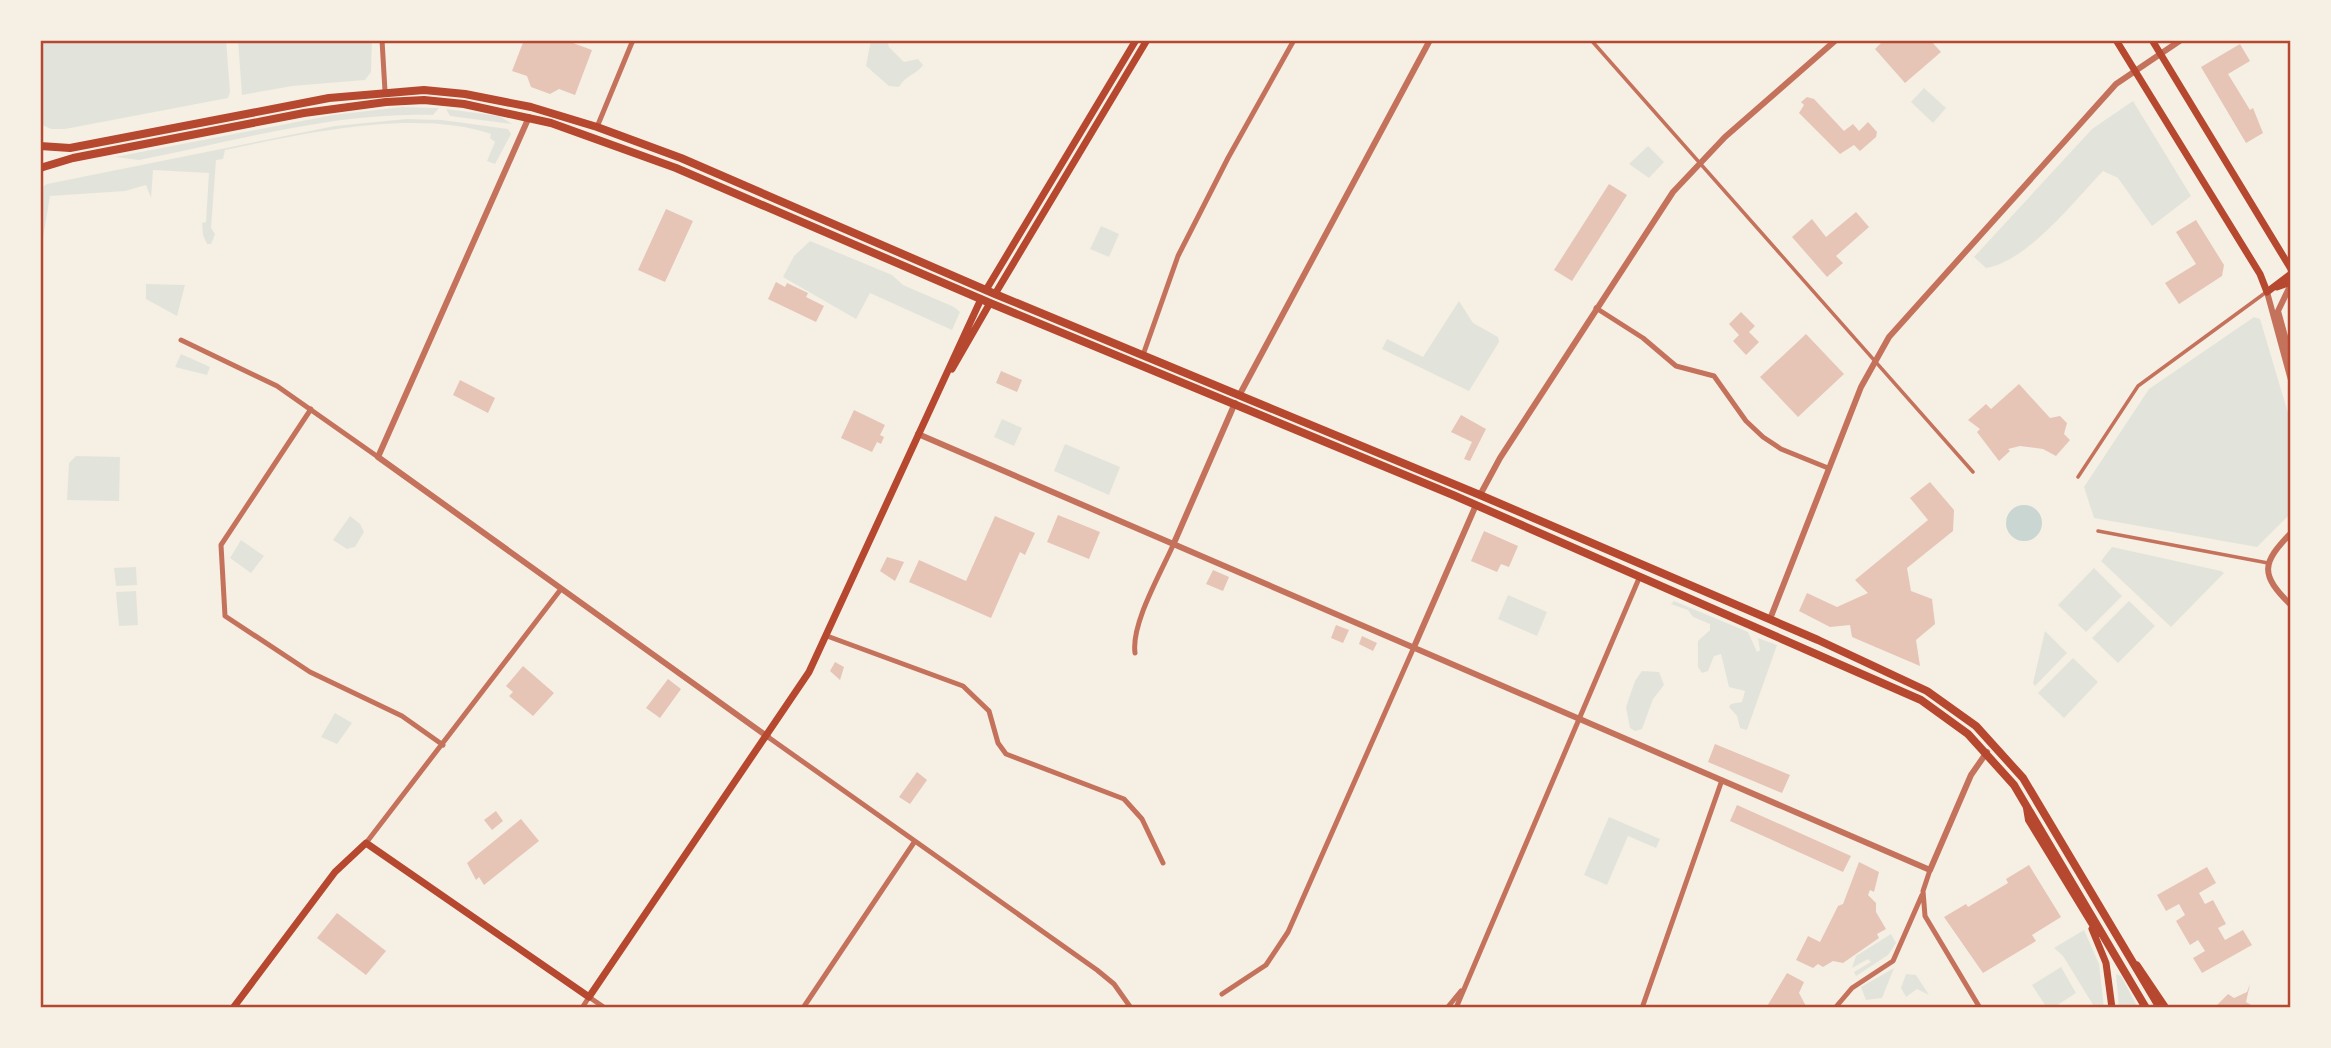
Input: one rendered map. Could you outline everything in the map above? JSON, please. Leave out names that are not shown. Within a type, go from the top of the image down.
[{"type":"main road","points":[[233,1008],[328,880],[351,854],[366,843],[589,997],[768,737],[827,636],[918,434],[985,301],[986,290],[1136,40]]},
{"type":"main road","points":[[985,301],[995,294],[1147,40]]},
{"type":"main road","points":[[2116,40],[2260,274],[2267,292]]},
{"type":"main road","points":[[2152,40],[2291,272],[2267,292]]},
{"type":"main road","points":[[385,91],[386,102]]},
{"type":"main road","points":[[40,146],[70,148],[240,115],[385,91],[465,93],[531,107],[573,118],[681,158],[995,294],[1240,394],[1770,619],[1927,691],[1966,718],[1995,745],[2035,797],[2160,1008]]},
{"type":"main road","points":[[40,168],[73,158],[242,125],[386,102],[454,103],[528,117],[569,128],[676,168],[985,301],[1476,505],[1766,630],[1921,701],[1959,726],[1987,752],[2025,801],[2146,1008]]},
{"type":"main road","points":[[528,117],[531,107]]},
{"type":"main road","points":[[240,115],[242,125]]},
{"type":"main road","points":[[569,128],[573,118]]},
{"type":"main road","points":[[594,137],[597,127]]},
{"type":"main road","points":[[1070,149],[1079,154]]},
{"type":"main road","points":[[676,168],[681,158]]},
{"type":"main road","points":[[2267,292],[2291,283]]},
{"type":"main road","points":[[1235,403],[1240,394]]},
{"type":"main road","points":[[1476,505],[1480,495]]},
{"type":"main road","points":[[1766,630],[1770,619]]},
{"type":"main road","points":[[1987,752],[1995,745]]},
{"type":"main road","points":[[2025,801],[2029,820],[2088,919],[2120,961]]},
{"type":"main road","points":[[2067,871],[2106,963],[2112,1008]]},
{"type":"main road","points":[[2130,955],[2166,1008]]},
{"type":"street","points":[[382,40],[385,91]]},
{"type":"street","points":[[597,127],[633,40]]},
{"type":"street","points":[[1143,355],[1184,245],[1294,40]]},
{"type":"street","points":[[1240,394],[1430,40]]},
{"type":"street","points":[[1591,40],[1973,472]]},
{"type":"street","points":[[1480,495],[1662,208],[1698,164],[1836,40]]},
{"type":"street","points":[[1770,619],[1828,468],[1873,361],[1907,315],[2108,92],[2134,69],[2181,40]]},
{"type":"street","points":[[378,457],[528,117]]},
{"type":"street","points":[[2291,283],[2278,311],[2291,358]]},
{"type":"street","points":[[2078,477],[2138,386],[2267,292],[2291,380]]},
{"type":"street","points":[[1597,308],[1643,338],[1676,366],[1714,376],[1746,421],[1774,444],[1828,468]]},
{"type":"street","points":[[181,341],[277,386],[310,409],[1107,977],[1131,1008]]},
{"type":"street","points":[[1135,653],[1135,637],[1140,620],[1235,403]]},
{"type":"street","points":[[310,409],[221,545],[225,616],[310,672],[402,716],[443,745]]},
{"type":"street","points":[[918,434],[1930,870]]},
{"type":"street","points":[[1222,994],[1266,965],[1288,932],[1476,505]]},
{"type":"street","points":[[2098,531],[2268,563]]},
{"type":"street","points":[[2291,533],[2268,563],[2268,574],[2276,590],[2291,605]]},
{"type":"street","points":[[1456,1008],[1640,576]]},
{"type":"street","points":[[366,843],[561,589]]},
{"type":"street","points":[[827,636],[963,686],[989,711],[998,743],[1006,754],[1124,799],[1142,819],[1163,863]]},
{"type":"street","points":[[1835,1008],[1852,988],[1893,961],[1971,775],[1987,752]]},
{"type":"street","points":[[1642,1008],[1722,780]]},
{"type":"street","points":[[803,1008],[915,841]]},
{"type":"street","points":[[1923,891],[1923,911],[1980,1008]]},
{"type":"street","points":[[1909,927],[1918,921],[1930,925]]},
{"type":"street","points":[[1447,1008],[1464,989]]},
{"type":"street","points":[[582,1008],[589,997],[605,1008]]},
{"type":"shaded area","points":[[40,40],[226,40],[230,92],[228,98],[65,129],[51,129],[40,124]]},
{"type":"shaded area","points":[[238,40],[372,40],[371,72],[365,80],[292,86],[242,95]]},
{"type":"shaded area","points":[[871,40],[887,40],[889,47],[904,62],[918,59],[923,65],[899,87],[889,86],[866,66]]},
{"type":"shaded area","points":[[1924,88],[1946,108],[1933,123],[1911,102]]},
{"type":"shaded area","points":[[2133,101],[2191,196],[2152,226],[2118,178],[2103,171],[2049,228],[2018,254],[1986,268],[1974,257],[2092,129]]},
{"type":"shaded area","points":[[402,107],[439,108],[433,115],[396,115],[322,123],[139,160],[115,157],[333,115]]},
{"type":"shaded area","points":[[446,109],[499,116],[512,124],[450,116]]},
{"type":"shaded area","points":[[407,119],[442,120],[508,129],[511,134],[495,164],[487,161],[495,142],[490,138],[491,134],[429,123],[358,126],[225,150],[223,159],[216,160],[211,228],[215,234],[211,244],[207,244],[203,235],[202,223],[206,222],[209,173],[153,170],[151,198],[146,185],[125,191],[50,196],[40,256],[40,188],[47,184],[335,126]]},
{"type":"shaded area","points":[[1648,146],[1664,162],[1649,178],[1629,164]]},
{"type":"shaded area","points":[[1101,226],[1119,234],[1109,257],[1090,249]]},
{"type":"shaded area","points":[[810,241],[892,275],[903,285],[954,307],[960,312],[952,330],[870,293],[856,319],[783,277],[794,256]]},
{"type":"shaded area","points":[[146,284],[185,285],[177,316],[146,299]]},
{"type":"shaded area","points":[[1459,301],[1473,323],[1498,337],[1499,342],[1469,391],[1382,349],[1387,339],[1423,357]]},
{"type":"shaded area","points":[[2254,317],[2260,319],[2291,423],[2291,513],[2257,547],[2094,518],[2084,487],[2149,389]]},
{"type":"shaded area","points":[[181,354],[210,367],[207,375],[175,367]]},
{"type":"shaded area","points":[[1002,419],[1022,428],[1014,446],[994,437]]},
{"type":"shaded area","points":[[1065,444],[1120,467],[1109,495],[1054,471]]},
{"type":"shaded area","points":[[76,456],[120,457],[119,501],[67,500],[69,463]]},
{"type":"shaded area","points":[[2024,505],[2037,510],[2042,523],[2037,536],[2024,541],[2011,536],[2006,523],[2011,510]]},
{"type":"shaded area","points":[[350,516],[360,524],[364,532],[355,547],[347,549],[333,540]]},
{"type":"shaded area","points":[[241,540],[264,556],[251,573],[230,558]]},
{"type":"shaded area","points":[[2112,547],[2224,573],[2171,627],[2101,561]]},
{"type":"shaded area","points":[[136,567],[137,585],[116,586],[114,568]]},
{"type":"shaded area","points":[[2094,568],[2122,596],[2086,632],[2058,605]]},
{"type":"shaded area","points":[[136,591],[138,625],[119,626],[116,592]]},
{"type":"shaded area","points":[[1508,595],[1547,612],[1537,636],[1498,619]]},
{"type":"shaded area","points":[[1674,601],[1748,632],[1757,652],[1760,650],[1758,638],[1777,645],[1747,730],[1740,728],[1737,716],[1729,707],[1742,702],[1745,691],[1729,687],[1721,654],[1714,656],[1708,671],[1702,673],[1698,667],[1698,641],[1710,630],[1710,624],[1693,617],[1688,610],[1671,604]]},
{"type":"shaded area","points":[[2129,601],[2155,626],[2118,663],[2092,638]]},
{"type":"shaded area","points":[[2045,631],[2067,653],[2035,686],[2033,683]]},
{"type":"shaded area","points":[[2073,658],[2098,682],[2064,718],[2038,693]]},
{"type":"shaded area","points":[[1642,671],[1659,672],[1664,685],[1653,699],[1642,729],[1635,731],[1630,728],[1626,707],[1635,681]]},
{"type":"shaded area","points":[[335,713],[352,723],[337,744],[321,737]]},
{"type":"shaded area","points":[[1609,817],[1660,839],[1656,848],[1628,836],[1607,885],[1584,875]]},
{"type":"shaded area","points":[[2084,930],[2099,964],[2104,1008],[2095,1008],[2063,956],[2054,948]]},
{"type":"shaded area","points":[[1891,934],[1896,943],[1888,955],[1856,976],[1854,972],[1871,962],[1868,959],[1852,968],[1856,956]]},
{"type":"shaded area","points":[[2061,967],[2076,993],[2053,1008],[2047,1008],[2032,985]]},
{"type":"shaded area","points":[[1894,968],[1882,998],[1866,1000],[1861,987]]},
{"type":"shaded area","points":[[1906,974],[1916,975],[1929,995],[1917,989],[1906,997],[1901,988]]},
{"type":"shaded area","points":[[2116,974],[2121,976],[2138,1008],[2119,1008]]},
{"type":"building","points":[[524,40],[565,40],[592,50],[575,95],[559,89],[550,94],[531,87],[527,76],[512,71]]},
{"type":"building","points":[[1884,40],[1930,40],[1941,52],[1905,83],[1875,49]]},
{"type":"building","points":[[2240,44],[2250,61],[2228,74],[2250,110],[2253,108],[2263,133],[2246,143],[2201,67]]},
{"type":"building","points":[[1807,97],[1814,99],[1844,131],[1853,124],[1859,131],[1868,122],[1877,132],[1876,137],[1860,151],[1854,145],[1840,154],[1799,113],[1804,105],[1801,102]]},
{"type":"building","points":[[1609,184],[1627,195],[1572,281],[1554,270]]},
{"type":"building","points":[[666,209],[693,221],[665,282],[638,270]]},
{"type":"building","points":[[1856,212],[1869,227],[1836,256],[1843,263],[1827,277],[1792,237],[1812,219],[1826,237]]},
{"type":"building","points":[[2196,220],[2224,265],[2222,276],[2179,304],[2165,283],[2196,264],[2176,232]]},
{"type":"building","points":[[776,282],[785,287],[787,283],[808,293],[806,297],[824,306],[816,322],[768,299]]},
{"type":"building","points":[[1741,312],[1755,326],[1749,332],[1759,342],[1746,355],[1733,341],[1739,335],[1729,324]]},
{"type":"building","points":[[1806,334],[1844,374],[1798,417],[1760,377]]},
{"type":"building","points":[[1001,371],[1022,380],[1017,392],[996,383]]},
{"type":"building","points":[[460,380],[495,398],[488,413],[453,395]]},
{"type":"building","points":[[2019,384],[2050,418],[2060,416],[2067,423],[2064,434],[2070,440],[2056,456],[2043,449],[2020,446],[2008,449],[2010,451],[1999,461],[1977,432],[1980,429],[1968,420],[1986,404],[1991,409]]},
{"type":"building","points":[[854,410],[885,425],[880,435],[884,437],[881,444],[877,442],[872,452],[841,438]]},
{"type":"building","points":[[1461,415],[1486,429],[1470,461],[1464,459],[1472,442],[1451,432]]},
{"type":"building","points":[[1930,482],[1954,510],[1953,531],[1907,568],[1911,591],[1932,599],[1935,624],[1916,640],[1920,666],[1852,637],[1850,625],[1830,627],[1799,611],[1807,593],[1837,607],[1868,593],[1855,580],[1928,520],[1910,498]]},
{"type":"building","points":[[1058,515],[1100,532],[1089,559],[1047,542]]},
{"type":"building","points":[[995,516],[1035,533],[1025,555],[1020,552],[991,618],[909,582],[919,560],[966,581]]},
{"type":"building","points":[[1484,531],[1518,546],[1509,567],[1501,564],[1497,572],[1471,561]]},
{"type":"building","points":[[887,557],[904,562],[895,581],[880,571]]},
{"type":"building","points":[[1213,570],[1229,577],[1223,591],[1206,584]]},
{"type":"building","points":[[1336,625],[1349,630],[1343,643],[1331,638]]},
{"type":"building","points":[[1362,636],[1377,643],[1373,651],[1359,644]]},
{"type":"building","points":[[835,662],[844,667],[840,680],[830,671]]},
{"type":"building","points":[[523,666],[554,693],[533,716],[509,696],[513,692],[506,686]]},
{"type":"building","points":[[668,679],[681,689],[660,718],[646,708]]},
{"type":"building","points":[[1715,744],[1790,775],[1782,793],[1708,762]]},
{"type":"building","points":[[917,772],[927,780],[910,804],[899,797]]},
{"type":"building","points":[[1737,805],[1851,856],[1843,872],[1730,821]]},
{"type":"building","points":[[496,811],[503,821],[492,830],[484,820]]},
{"type":"building","points":[[521,819],[539,841],[484,885],[479,877],[476,880],[467,863]]},
{"type":"building","points":[[1859,862],[1879,872],[1874,892],[1870,890],[1868,895],[1876,903],[1876,912],[1886,929],[1877,934],[1879,938],[1843,963],[1833,961],[1823,967],[1818,964],[1813,968],[1796,960],[1808,936],[1820,942],[1838,906],[1843,904]]},
{"type":"building","points":[[2029,865],[2061,917],[2032,935],[2036,941],[1983,973],[1944,917],[1966,904],[1968,907],[2008,883],[2006,879]]},
{"type":"building","points":[[2207,867],[2216,883],[2199,893],[2205,904],[2213,900],[2226,924],[2218,928],[2225,940],[2243,930],[2252,945],[2202,973],[2193,958],[2205,951],[2198,940],[2190,945],[2176,921],[2185,915],[2179,904],[2166,911],[2157,895]]},
{"type":"building","points":[[337,913],[386,951],[366,975],[317,938]]},
{"type":"building","points":[[1787,973],[1804,982],[1799,993],[1807,1008],[1766,1008]]},
{"type":"building","points":[[2250,984],[2246,1002],[2256,1008],[2214,1008],[2228,994],[2234,998],[2247,992]]}]
